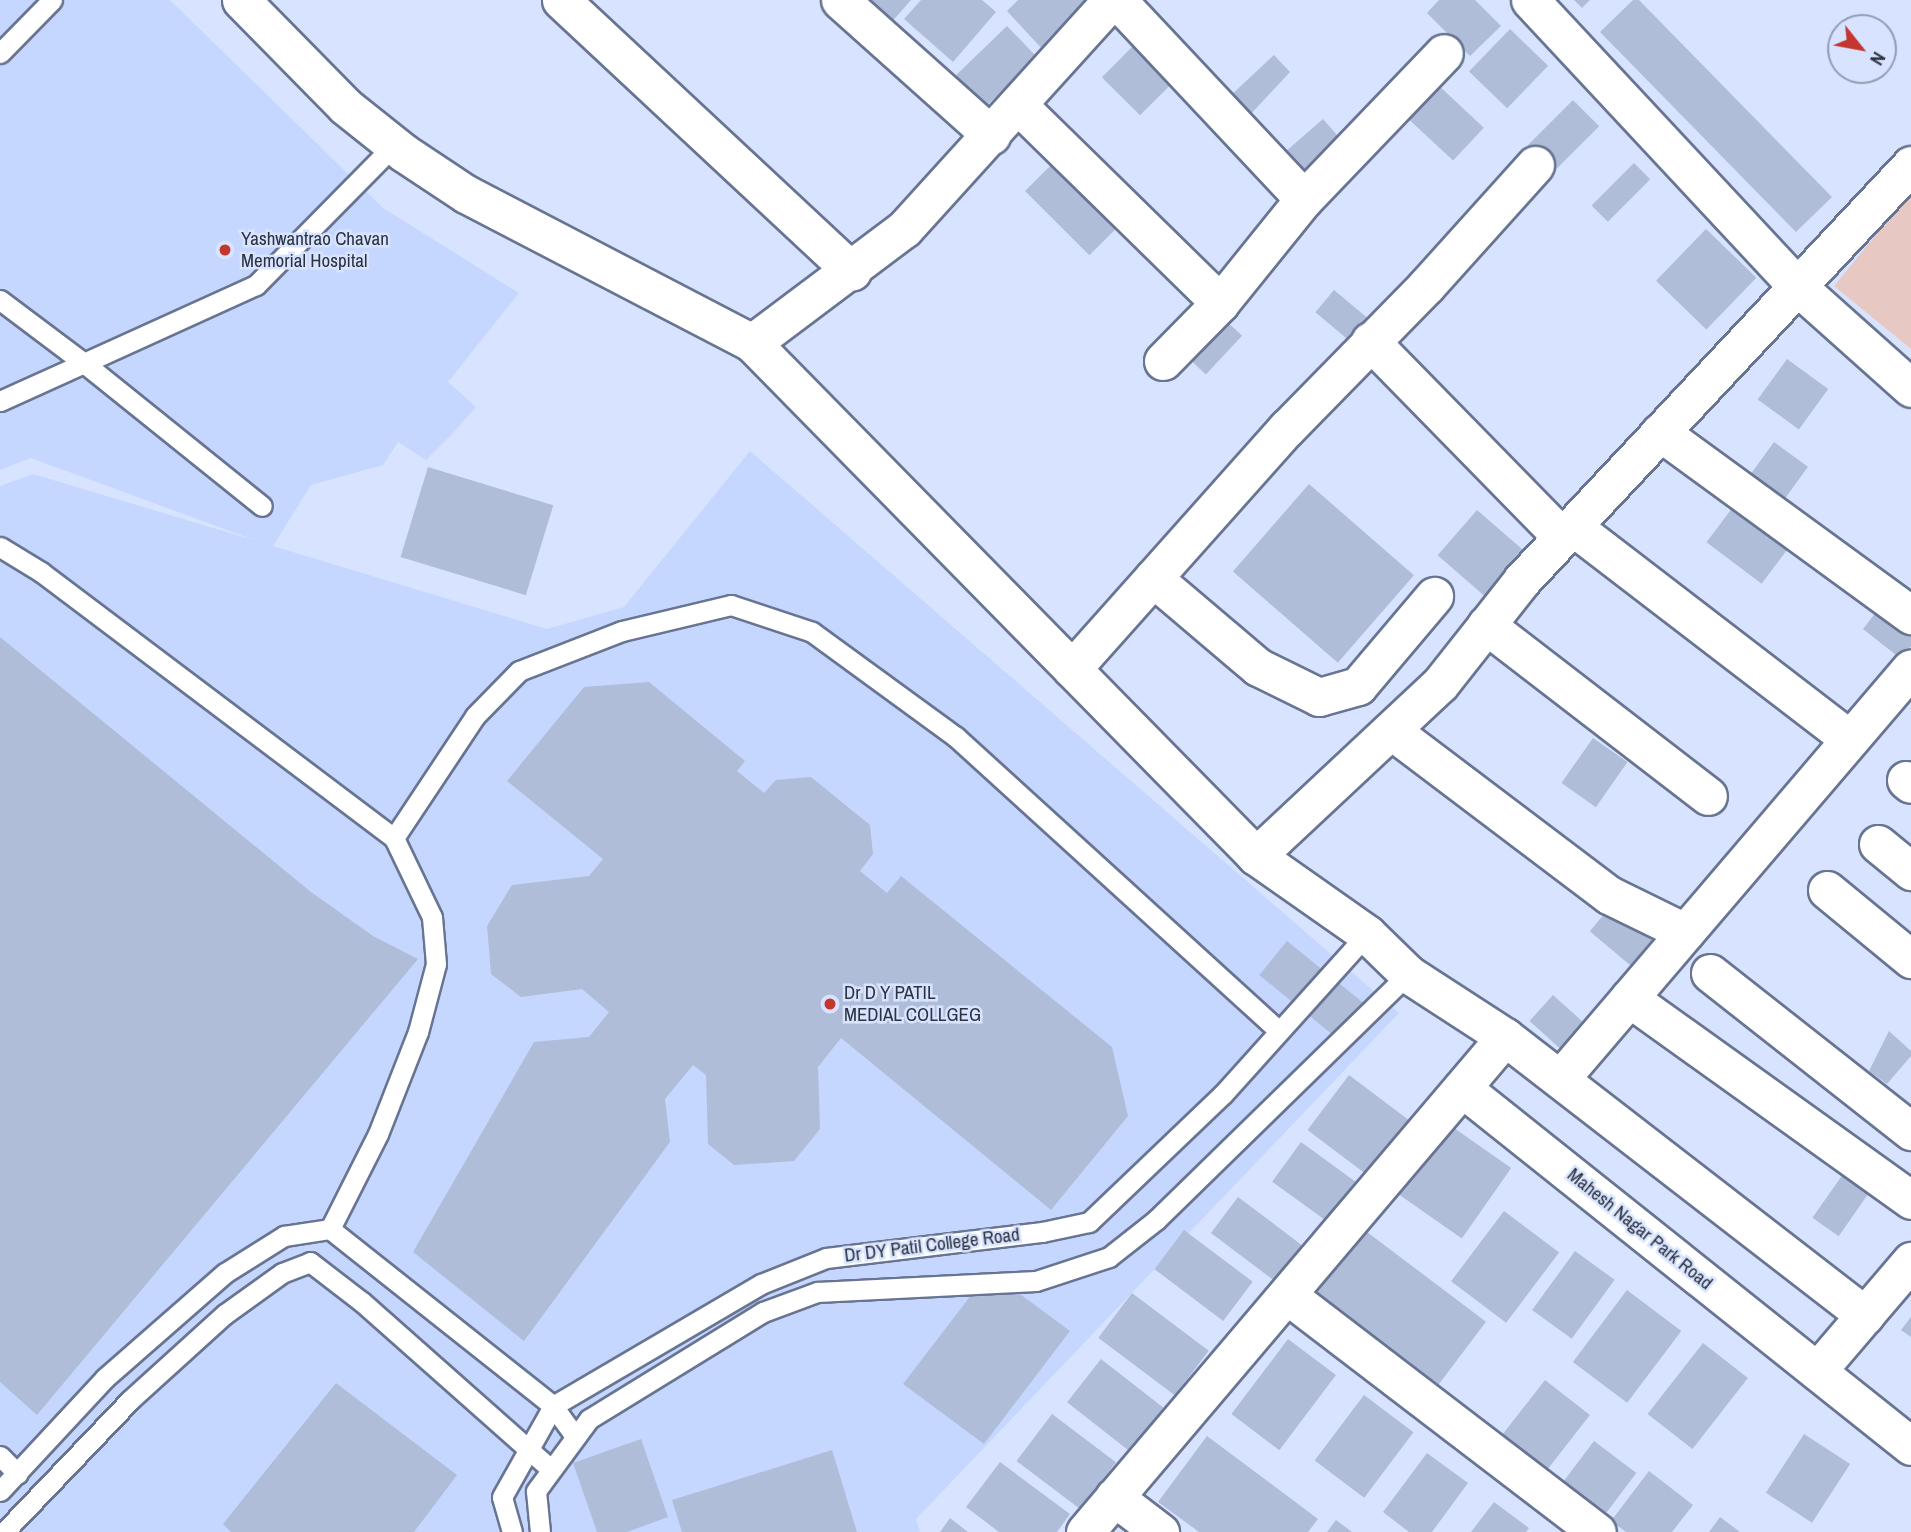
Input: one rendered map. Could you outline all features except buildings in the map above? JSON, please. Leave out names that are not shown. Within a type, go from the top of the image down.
[{"type":"street","points":[[241,0],[345,106],[394,145],[466,194],[752,343],[1256,856],[1367,934],[1408,974],[1505,1037],[1865,1315]]},
{"type":"street","points":[[561,0],[852,271]]},
{"type":"street","points":[[840,0],[991,135]]},
{"type":"street","points":[[752,343],[852,271],[904,229],[1115,0],[1304,199]]},
{"type":"street","points":[[1530,0],[1797,286],[1911,388]]},
{"type":"street","points":[[1163,361],[1220,303],[1304,199],[1444,53]]},
{"type":"street","points":[[1018,105],[1220,303]]},
{"type":"street","points":[[1072,669],[1370,341],[1535,165]]},
{"type":"street","points":[[1256,856],[1440,684],[1486,625],[1567,531],[1911,165]]},
{"type":"street","points":[[1370,341],[1567,531],[1850,739]]},
{"type":"street","points":[[1660,432],[1911,615]]},
{"type":"street","points":[[1153,578],[1258,667],[1319,697],[1359,686],[1434,596]]},
{"type":"street","points":[[1486,625],[1708,796]]},
{"type":"street","points":[[1560,1079],[1911,668]]},
{"type":"street","points":[[1392,731],[1609,895],[1685,932]]},
{"type":"street","points":[[1878,844],[1911,871]]},
{"type":"street","points":[[1827,890],[1911,959]]},
{"type":"street","points":[[1710,973],[1911,1131]]},
{"type":"street","points":[[1629,998],[1911,1200]]},
{"type":"street","points":[[1085,1532],[1505,1037]]},
{"type":"street","name":"Mahesh Nagar Park Road","points":[[1462,1088],[1911,1446]]},
{"type":"street","points":[[1817,1371],[1911,1261]]},
{"type":"street","points":[[1287,1295],[1597,1532]]},
{"type":"street","points":[[1114,1497],[1160,1532]]},
{"type":"lane","points":[[0,53],[42,3]]},
{"type":"lane","points":[[0,401],[256,285],[394,145]]},
{"type":"lane","points":[[0,300],[84,363],[262,506]]},
{"type":"lane","points":[[0,547],[41,572],[394,838],[432,916],[436,964],[418,1032],[378,1134],[330,1229]]},
{"type":"lane","points":[[394,838],[475,716],[519,671],[622,631],[732,605],[812,632],[956,737],[1278,1030]]},
{"type":"lane","name":"Dr DY Patil College Road","points":[[553,1406],[761,1283],[826,1258],[1042,1232],[1088,1222],[1156,1162],[1367,934]]},
{"type":"lane","name":"Dr DY Patil College Road","points":[[540,1532],[536,1491],[574,1435],[589,1419],[763,1312],[817,1292],[1036,1281],[1109,1257],[1156,1220],[1408,974]]},
{"type":"lane","points":[[0,1491],[105,1378],[225,1273],[284,1236],[330,1229],[553,1406],[574,1435]]},
{"type":"lane","points":[[4,1532],[130,1400],[225,1314],[282,1273],[310,1262],[530,1447],[551,1469]]},
{"type":"lane","points":[[512,1532],[502,1497],[553,1406]]},
{"type":"lane","points":[[0,1456],[18,1474]]},
{"type":"shaded area","points":[[0,0],[170,0],[383,208],[519,293],[448,382],[476,407],[453,433],[426,460],[398,442],[383,465],[311,485],[273,546],[547,629],[624,607],[750,451],[1399,1013],[916,1519],[920,1532],[0,1532],[0,486],[33,474],[257,541],[31,458],[0,470]]},
{"type":"shaded area","points":[[1911,192],[1911,349],[1834,286]]},
{"type":"place","name":"Yashwantrao Chavan Memorial Hospital","points":[[225,250]]},
{"type":"place","name":"Dr D Y PATIL MEDIAL COLLGEG","points":[[830,1004]]}]
